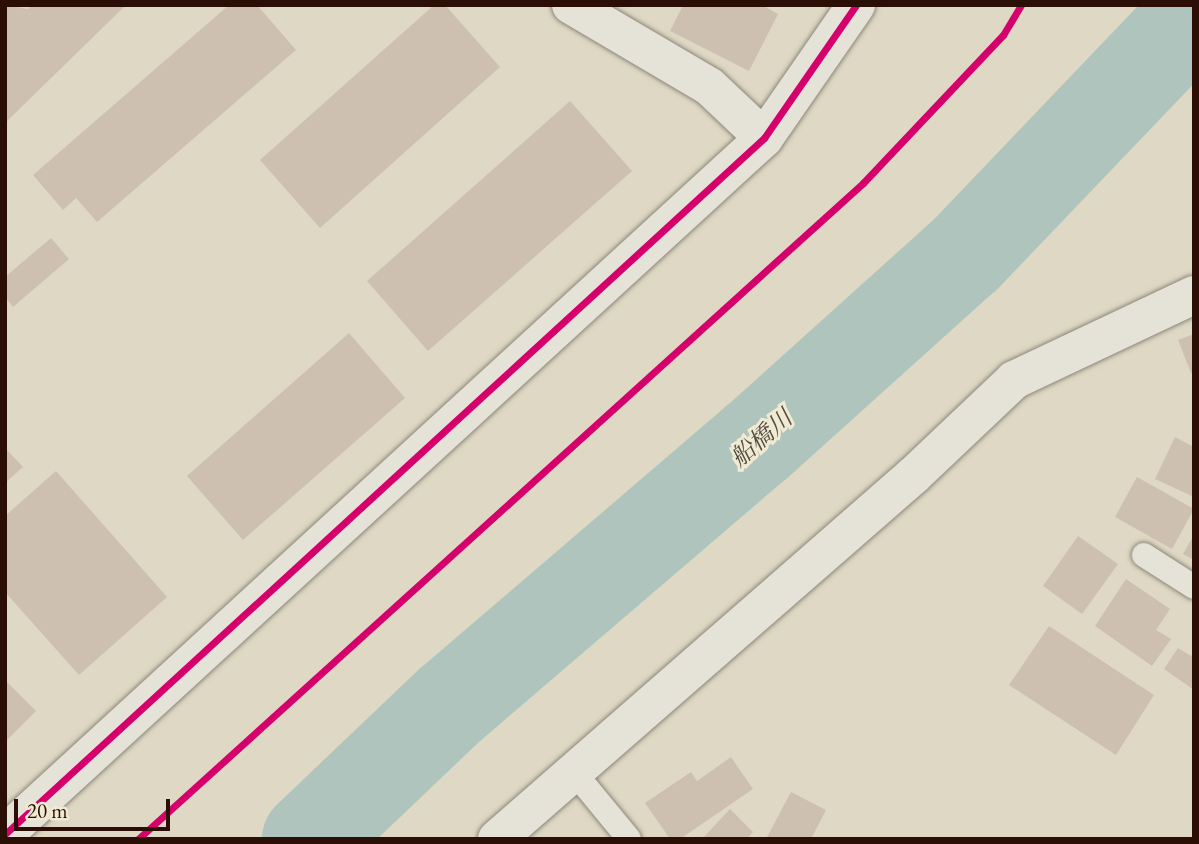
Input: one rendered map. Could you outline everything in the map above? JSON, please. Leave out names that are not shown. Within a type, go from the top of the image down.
[{"type":"street","points":[[571,5],[710,87],[764,138]]},
{"type":"street","points":[[5,834],[764,138],[856,5]]},
{"type":"street","points":[[497,839],[914,475],[1014,380],[1194,295]]},
{"type":"lane","points":[[1144,555],[1194,587]]},
{"type":"lane","points":[[573,771],[629,839]]},
{"type":"building","points":[[5,5],[28,9],[31,5],[126,5],[5,123]]},
{"type":"building","points":[[229,5],[257,5],[296,50],[97,222],[76,198],[63,210],[33,175]]},
{"type":"building","points":[[434,5],[445,5],[500,67],[320,228],[260,160]]},
{"type":"building","points":[[683,5],[762,5],[778,14],[749,71],[670,31]]},
{"type":"building","points":[[570,101],[632,171],[428,351],[367,281]]},
{"type":"building","points":[[51,238],[69,259],[13,307],[5,297],[5,277]]},
{"type":"building","points":[[349,333],[405,398],[243,540],[187,476]]},
{"type":"building","points":[[1194,334],[1194,372],[1191,373],[1178,340]]},
{"type":"building","points":[[1175,437],[1194,447],[1194,497],[1155,479]]},
{"type":"building","points":[[5,448],[23,467],[5,483]]},
{"type":"building","points":[[56,471],[167,597],[79,675],[5,592],[5,516]]},
{"type":"building","points":[[1137,477],[1194,509],[1172,549],[1115,517]]},
{"type":"building","points":[[1194,535],[1194,560],[1183,554]]},
{"type":"building","points":[[1078,536],[1118,564],[1082,614],[1043,586]]},
{"type":"building","points":[[1126,579],[1170,609],[1156,630],[1171,639],[1152,666],[1095,626]]},
{"type":"building","points":[[1049,626],[1154,695],[1116,755],[1009,685]]},
{"type":"building","points":[[1178,648],[1191,656],[1194,653],[1194,690],[1164,669]]},
{"type":"building","points":[[5,680],[36,711],[5,742]]},
{"type":"building","points":[[731,757],[753,789],[680,839],[670,839],[645,803],[691,772],[697,781]]},
{"type":"building","points":[[791,792],[826,810],[811,839],[766,839]]},
{"type":"building","points":[[730,809],[753,832],[747,839],[702,839]]},
{"type":"waterway","name":"船橋川","points":[[309,839],[451,704],[757,442],[965,255],[1194,15]]},
{"type":"cycle path","points":[[5,834],[764,138],[856,5]]},
{"type":"cycle path","points":[[138,839],[863,183],[1003,35],[1021,5]]}]
